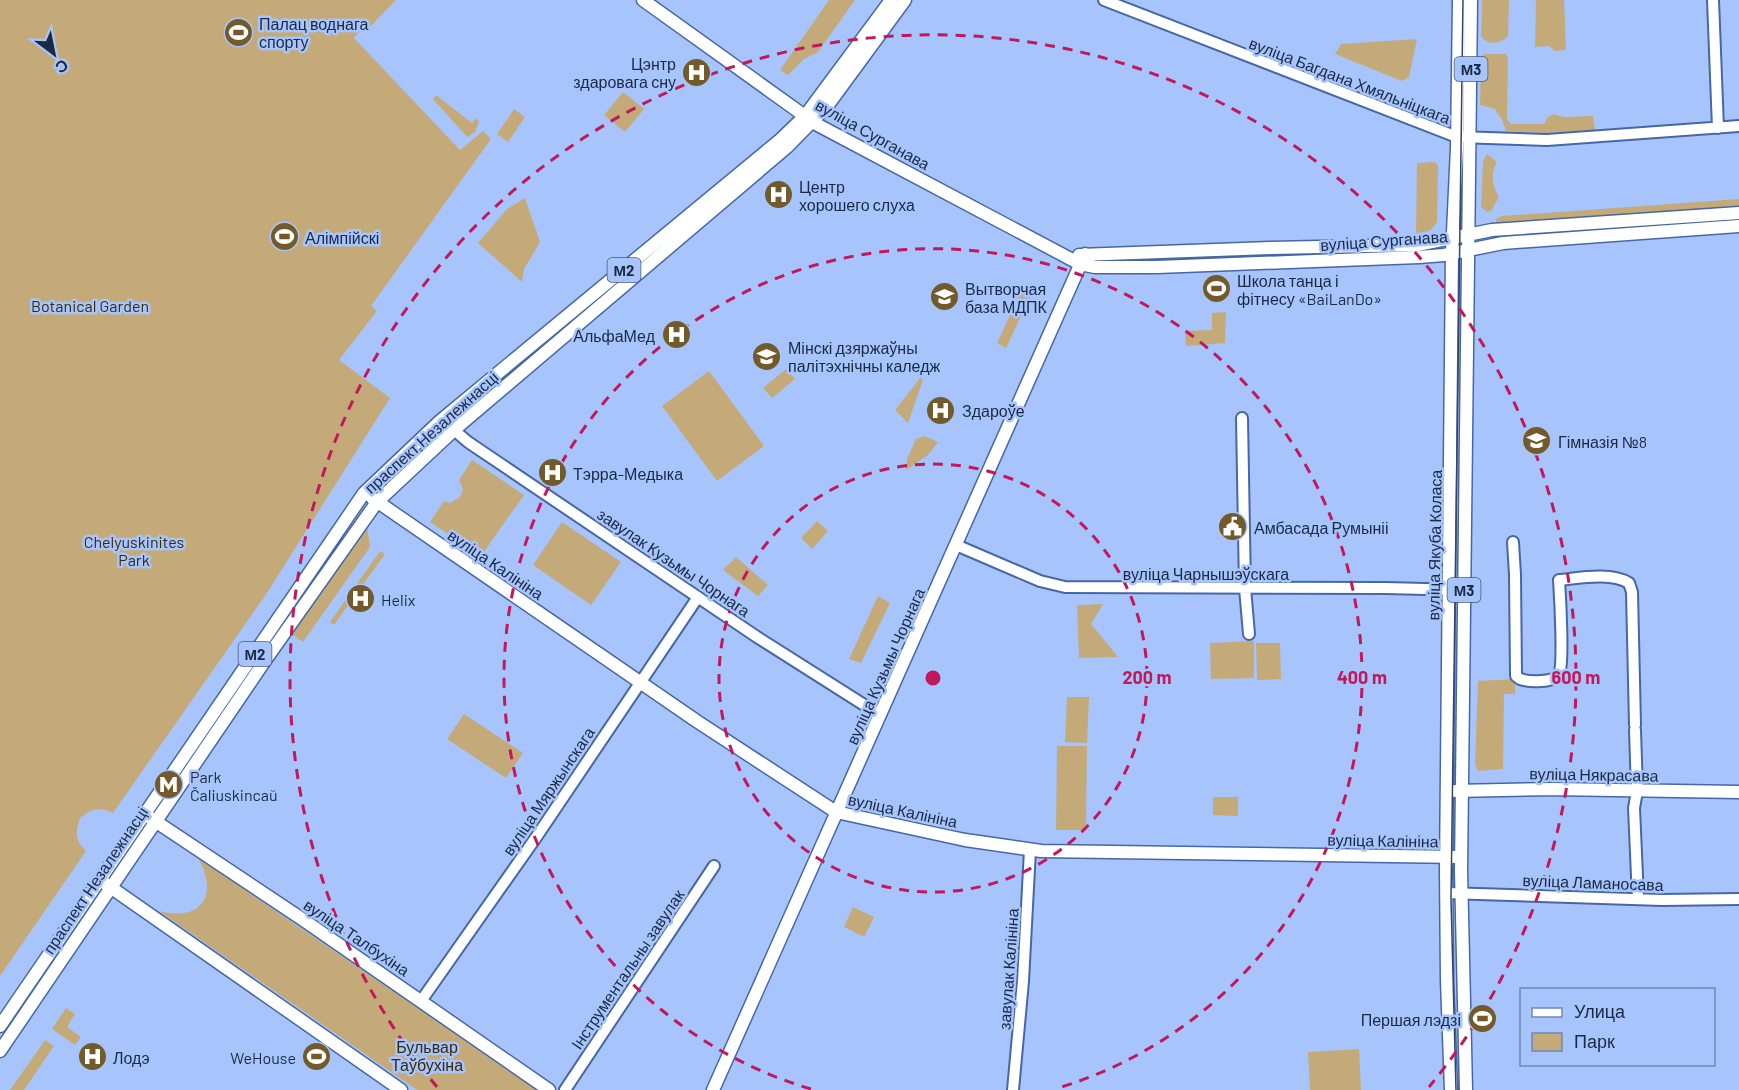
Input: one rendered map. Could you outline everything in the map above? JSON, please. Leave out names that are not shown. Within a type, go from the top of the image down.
[{"type":"main road","name":"вуліца Сурганава","points":[[643,0],[809,119],[878,158],[1069,256],[1083,259],[1417,245],[1492,230],[1739,213]]},
{"type":"main road","name":"праспект Незалежнасці","points":[[0,1026],[100,880],[150,818],[377,502],[454,430],[787,147],[891,0]]},
{"type":"main road","name":"праспект Незалежнасці","points":[[0,1051],[111,888],[150,818],[364,492],[440,421],[780,140],[828,105],[905,0]]},
{"type":"main road","name":"вуліца Якуба Коласа","points":[[1451,1090],[1446,857],[1452,253],[1457,137],[1458,0]]},
{"type":"main road","name":"вуліца Якуба Коласа","points":[[1466,1090],[1461,857],[1472,0]]},
{"type":"main road","name":"вуліца Сурганава","points":[[1083,259],[1095,267],[1348,261],[1435,256],[1503,243],[1739,226]]},
{"type":"main road","name":"вуліца Кузьмы Чорнага","points":[[713,1090],[1083,259]]},
{"type":"main road","name":"вуліца Калініна","points":[[364,492],[640,682],[836,812],[965,840],[1030,850],[1461,857]]},
{"type":"main road","name":"вуліца Някрасава","points":[[1448,792],[1739,792]]},
{"type":"main road","name":"вуліца Талбухіна","points":[[150,818],[549,1090]]},
{"type":"main road","points":[[100,880],[401,1090]]},
{"type":"street","name":"вуліца Багдана Хмяльніцкага","points":[[1104,0],[1457,137],[1548,140],[1739,126]]},
{"type":"street","points":[[1713,0],[1718,128]]},
{"type":"street","points":[[1242,418],[1245,588],[1249,634]]},
{"type":"street","name":"завулак Кузьмы Чорнага","points":[[454,430],[466,441],[698,597],[880,715]]},
{"type":"street","points":[[1513,542],[1516,676],[1520,679],[1552,680],[1561,670],[1559,580],[1608,578],[1622,579],[1629,583],[1632,592],[1637,791],[1634,808],[1638,899]]},
{"type":"street","name":"вуліца Чарнышэўскага","points":[[956,545],[1040,581],[1065,587],[1464,590]]},
{"type":"street","name":"вуліца Мяржынскага","points":[[421,1001],[531,845],[698,597]]},
{"type":"street","name":"завулак Калініна","points":[[1013,1090],[1022,990],[1030,850]]},
{"type":"street","name":"Інструментальны завулак","points":[[565,1090],[714,866]]},
{"type":"street","name":"вуліца Ламаносава","points":[[1446,893],[1638,899],[1739,899]]},
{"type":"green space","points":[[0,0],[396,0],[367,30],[363,27],[354,38],[460,150],[483,131],[491,139],[371,306],[377,311],[339,360],[390,398],[267,593],[113,813],[96,810],[80,818],[77,836],[86,851],[0,976]]},
{"type":"green space","points":[[829,0],[855,0],[818,52],[804,59],[788,75],[780,70]]},
{"type":"green space","points":[[1482,0],[1509,0],[1508,36],[1501,41],[1491,43],[1481,36]]},
{"type":"green space","points":[[1536,0],[1564,0],[1566,50],[1555,51],[1549,46],[1535,47]]},
{"type":"green space","points":[[1417,39],[1409,77],[1402,81],[1335,54],[1341,44]]},
{"type":"green space","points":[[1484,54],[1506,54],[1508,58],[1507,119],[1511,124],[1544,124],[1548,117],[1554,114],[1564,117],[1593,116],[1595,130],[1546,133],[1506,131],[1495,109],[1480,105],[1481,58]]},
{"type":"green space","points":[[623,92],[644,109],[625,132],[604,115]]},
{"type":"green space","points":[[436,95],[472,123],[476,118],[479,122],[475,132],[467,137],[433,99]]},
{"type":"green space","points":[[514,109],[525,117],[508,142],[497,134]]},
{"type":"green space","points":[[1487,154],[1497,162],[1493,171],[1493,180],[1499,197],[1491,211],[1487,212],[1481,207],[1483,161]]},
{"type":"green space","points":[[1435,162],[1438,166],[1437,222],[1430,231],[1416,233],[1417,163]]},
{"type":"green space","points":[[525,198],[540,242],[524,269],[522,282],[478,243],[507,209]]},
{"type":"green space","points":[[1739,199],[1739,207],[1496,225],[1496,219],[1502,216]]},
{"type":"green space","points":[[1021,291],[1031,295],[1006,348],[997,343]]},
{"type":"green space","points":[[1226,312],[1225,343],[1186,346],[1185,331],[1212,330],[1212,313]]},
{"type":"green space","points":[[786,369],[795,379],[772,398],[763,388]]},
{"type":"green space","points":[[709,371],[764,446],[717,481],[662,406]]},
{"type":"green space","points":[[921,377],[923,380],[908,423],[895,410]]},
{"type":"green space","points":[[924,436],[938,442],[928,455],[906,470],[907,459],[916,439]]},
{"type":"green space","points":[[472,460],[524,495],[481,556],[430,522],[444,501],[450,503],[460,497],[463,489],[459,480]]},
{"type":"green space","points":[[817,521],[828,531],[812,549],[801,538]]},
{"type":"green space","points":[[562,522],[621,562],[591,605],[533,565]]},
{"type":"green space","points":[[367,526],[370,547],[303,642],[292,634]]},
{"type":"green space","points":[[380,551],[385,554],[334,625],[330,622]]},
{"type":"green space","points":[[736,557],[768,585],[758,596],[723,570]]},
{"type":"green space","points":[[878,596],[890,603],[861,663],[849,659]]},
{"type":"green space","points":[[1103,604],[1091,624],[1118,657],[1079,658],[1077,605]]},
{"type":"green space","points":[[1254,641],[1254,678],[1211,679],[1210,643]]},
{"type":"green space","points":[[1256,643],[1280,643],[1281,679],[1257,680]]},
{"type":"green space","points":[[1515,679],[1515,694],[1504,694],[1503,769],[1478,771],[1475,764],[1478,681]]},
{"type":"green space","points":[[1067,697],[1089,697],[1087,743],[1065,742]]},
{"type":"green space","points":[[464,714],[523,753],[506,778],[447,739]]},
{"type":"green space","points":[[1057,746],[1087,746],[1086,830],[1056,830]]},
{"type":"green space","points":[[1213,797],[1238,797],[1238,816],[1213,815]]},
{"type":"green space","name":"Бульвар Таўбухіна","points":[[198,858],[538,1090],[417,1090],[159,911],[186,913],[196,909],[202,903],[207,883]]},
{"type":"green space","points":[[853,907],[874,917],[864,937],[844,927]]},
{"type":"green space","points":[[66,1008],[75,1014],[67,1027],[81,1037],[75,1045],[52,1029]]},
{"type":"green space","points":[[45,1040],[54,1046],[24,1090],[10,1090]]},
{"type":"green space","points":[[1359,1049],[1361,1090],[1310,1090],[1308,1052]]},
{"type":"tram line","points":[[1456,1090],[1451,899],[1463,0]]},
{"type":"place","name":"Палац воднага спорту","points":[[238,32]]},
{"type":"place","name":"Цэнтр здаровага сну","points":[[697,72]]},
{"type":"place","name":"Центр хорошего слуха","points":[[778,195]]},
{"type":"place","name":"Алімпійскі","points":[[284,237]]},
{"type":"place","name":"Школа танца і фітнесу «BaiLanDo»","points":[[1216,289]]},
{"type":"place","name":"Вытворчая база МДПК","points":[[944,297]]},
{"type":"place","name":"АльфаМед","points":[[676,335]]},
{"type":"place","name":"Мінскі дзяржаўны палітэхнічны каледж","points":[[767,356]]},
{"type":"place","name":"Здароўе","points":[[941,410]]},
{"type":"place","name":"Гімназія №8","points":[[1537,441]]},
{"type":"place","name":"Тэрра-Медыка","points":[[552,473]]},
{"type":"place","name":"Амбасада Румыніі","points":[[1233,527]]},
{"type":"place","name":"Helix","points":[[360,599]]},
{"type":"place","name":"Park Čaliuskincaŭ","points":[[169,785]]},
{"type":"place","name":"Першая лэдзі","points":[[1482,1019]]},
{"type":"place","name":"Лодэ","points":[[92,1057]]},
{"type":"place","name":"WeHouse","points":[[317,1057]]},
{"type":"park label","name":"Botanical Garden","points":[[90,305]]},
{"type":"park label","name":"Chelyuskinites Park","points":[[134,550]]}]
